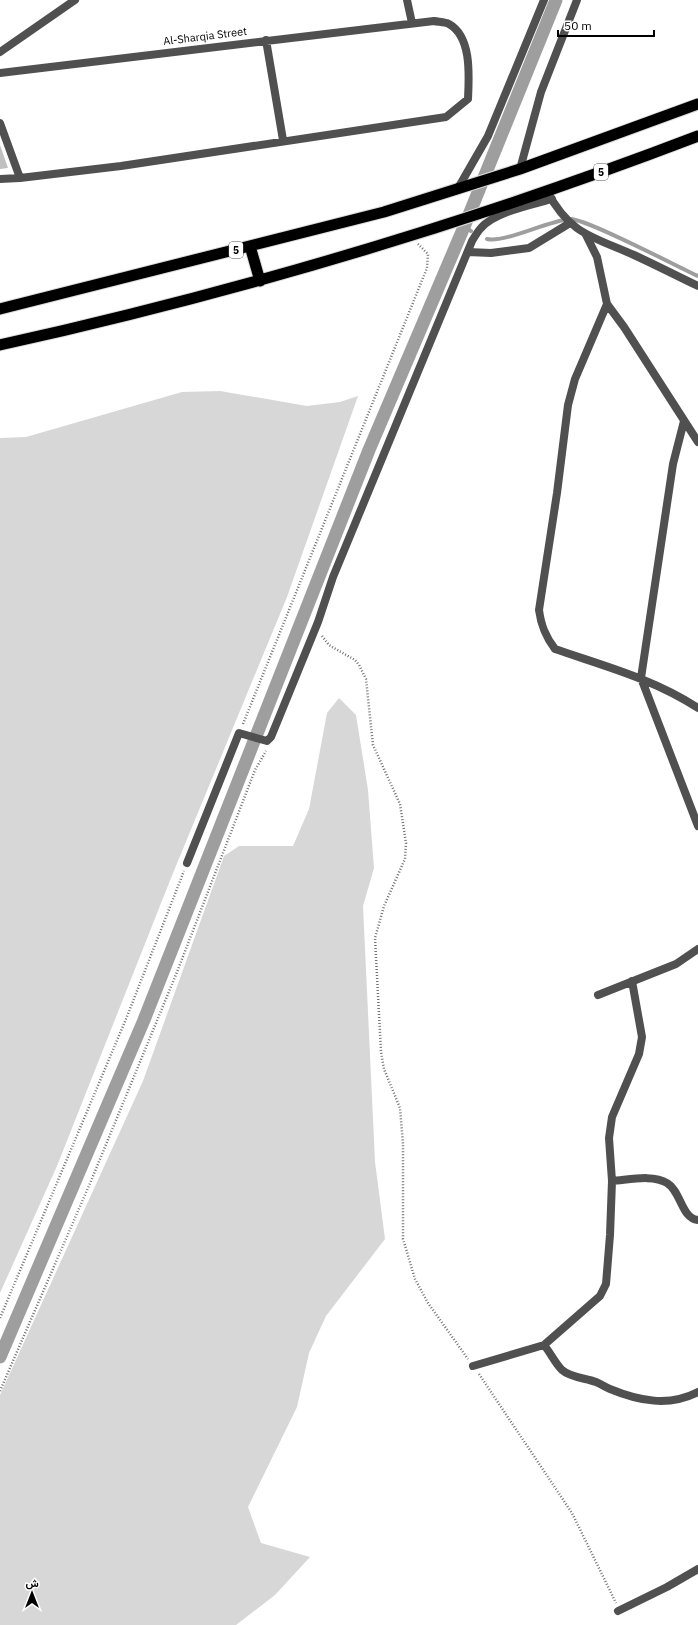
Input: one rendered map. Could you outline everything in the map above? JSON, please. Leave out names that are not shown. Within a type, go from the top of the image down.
[{"type":"highway","name":"5","points":[[0,309],[384,212],[520,169],[698,104]]},
{"type":"highway","name":"5","points":[[0,345],[160,308],[260,281],[410,237],[450,225],[503,206],[549,195],[698,136]]},
{"type":"highway","points":[[250,246],[260,281]]},
{"type":"street","points":[[0,52],[75,0]]},
{"type":"street","points":[[407,0],[412,23]]},
{"type":"street","points":[[457,190],[488,136],[544,0]]},
{"type":"street","points":[[520,169],[541,92],[577,0]]},
{"type":"street","name":"Al-Sharqia Street","points":[[0,73],[434,21],[448,24],[460,33],[470,66],[468,99],[446,117],[283,140],[121,166],[0,179]]},
{"type":"street","points":[[266,40],[283,140]]},
{"type":"street","points":[[0,123],[20,178]]},
{"type":"street","points":[[188,863],[239,734],[251,736],[260,740],[267,740],[271,737],[318,622],[345,548],[468,252],[478,232],[489,221],[549,195],[570,223],[586,235],[634,255],[698,286]]},
{"type":"street","points":[[468,252],[491,253],[529,248],[570,223]]},
{"type":"street","points":[[586,235],[597,257],[607,304],[624,327],[698,442]]},
{"type":"street","points":[[607,304],[575,379],[568,405],[557,493],[539,610],[541,624],[546,638],[555,649],[641,678],[660,686],[698,708]]},
{"type":"street","points":[[684,421],[672,472],[641,678],[698,826]]},
{"type":"street","points":[[598,995],[676,964],[698,949]]},
{"type":"street","points":[[473,1366],[544,1344],[600,1296],[606,1284],[612,1181],[609,1138],[612,1117],[638,1054],[642,1037],[632,981]]},
{"type":"street","points":[[612,1181],[655,1179],[668,1183],[675,1192],[687,1214],[698,1220]]},
{"type":"street","points":[[544,1344],[562,1370],[578,1377],[596,1382],[610,1389],[647,1401],[666,1402],[688,1397],[698,1392]]},
{"type":"street","points":[[618,1611],[667,1587],[698,1569]]},
{"type":"path","points":[[239,734],[427,268],[428,254],[410,237]]},
{"type":"path","points":[[318,622],[322,636],[329,645],[355,660],[366,679],[373,745],[400,804],[406,843],[405,859],[384,906],[375,938],[381,1052],[384,1069],[400,1108],[403,1144],[403,1239],[416,1279],[428,1303],[473,1366],[572,1513],[614,1598],[618,1611]]},
{"type":"path","points":[[0,1391],[91,1180],[165,1001],[255,770],[271,737]]},
{"type":"path","points":[[0,1318],[126,1019],[188,863]]},
{"type":"shaded area","points":[[220,391],[307,406],[340,402],[358,396],[287,597],[171,878],[57,1166],[0,1293],[0,438],[26,437],[182,392]]},
{"type":"shaded area","points":[[339,698],[356,715],[368,790],[374,868],[363,906],[375,1162],[385,1239],[326,1316],[309,1353],[297,1407],[248,1507],[261,1543],[310,1557],[275,1595],[236,1625],[0,1625],[0,1395],[143,1081],[224,856],[239,846],[293,846],[309,809],[327,713]]},
{"type":"building","points":[[0,145],[8,168],[0,169]]},
{"type":"waterway","points":[[0,1357],[144,1020],[369,450],[464,227],[556,0]]},
{"type":"waterway","points":[[487,239],[504,238],[570,219],[594,226],[612,234],[698,276]]},
{"type":"waterway","points":[[464,227],[471,231]]}]
